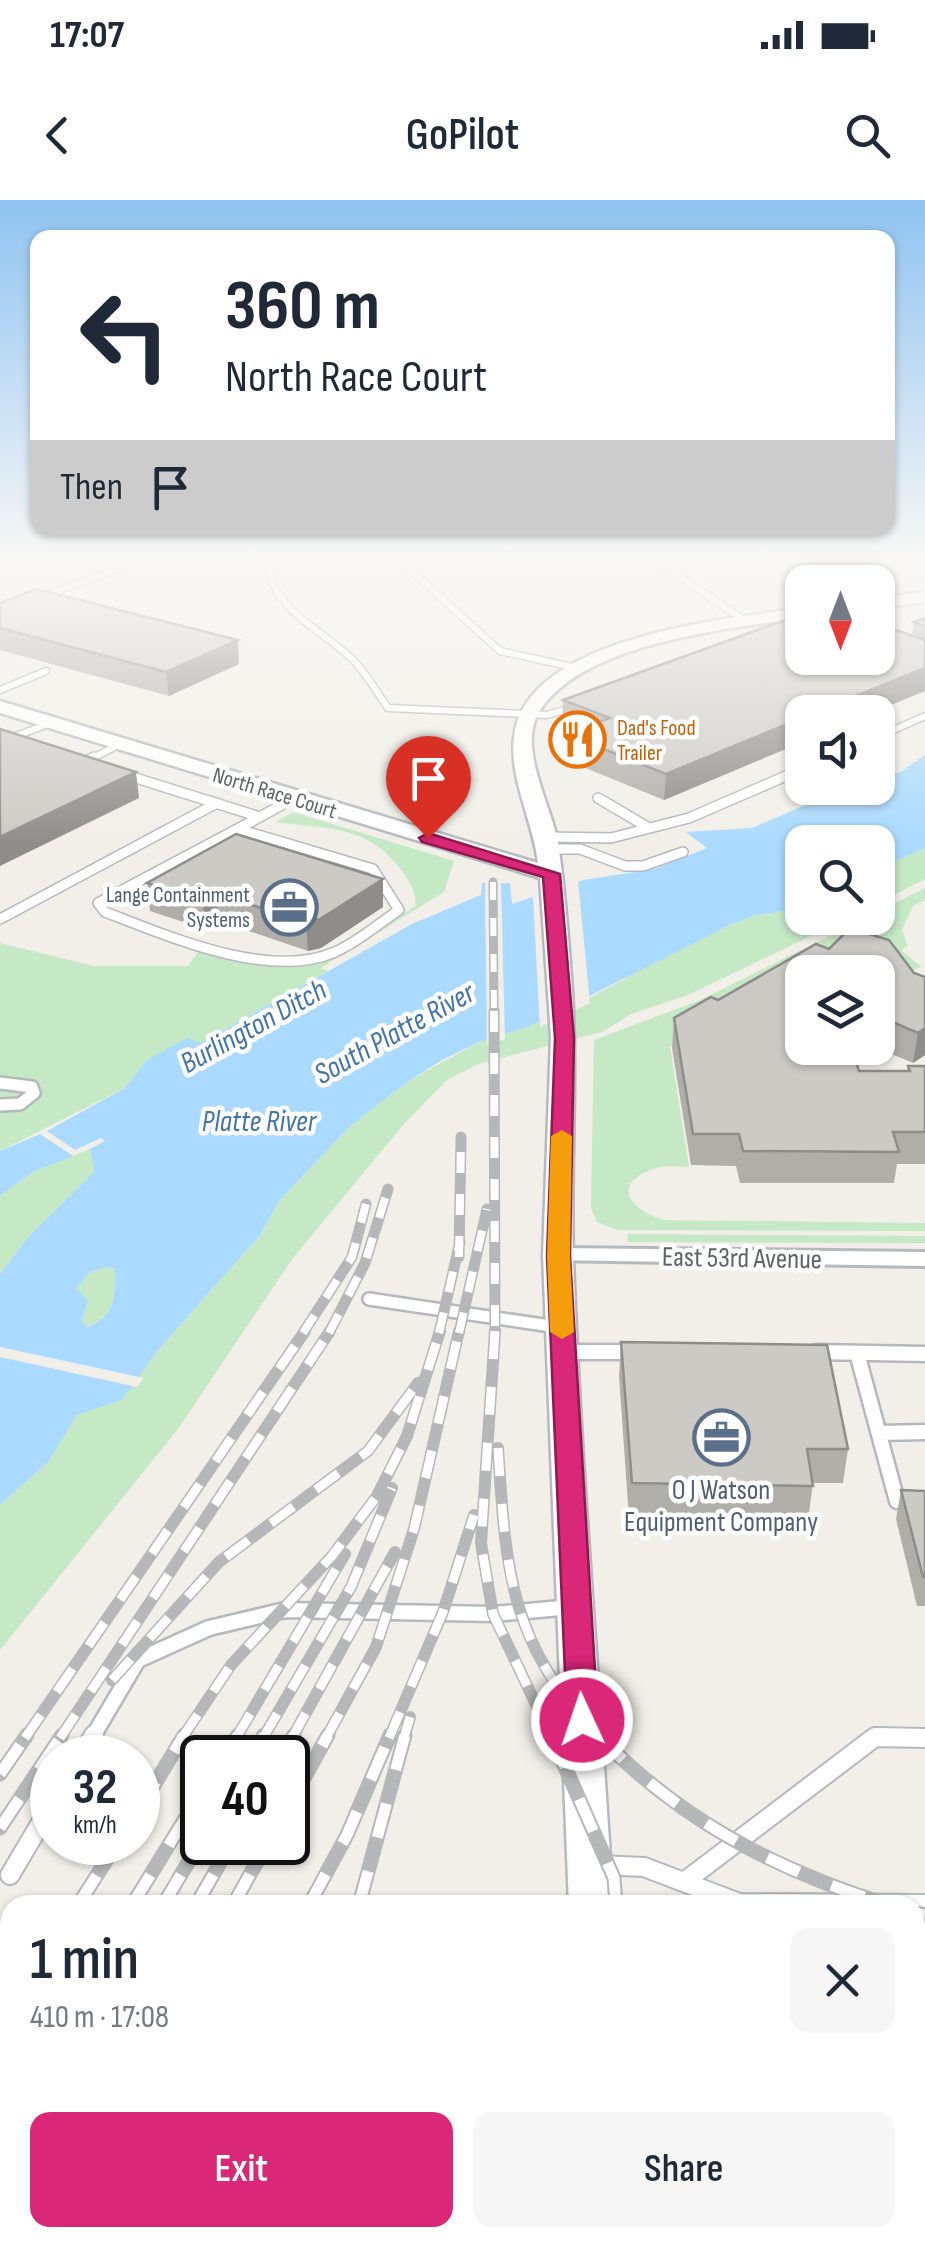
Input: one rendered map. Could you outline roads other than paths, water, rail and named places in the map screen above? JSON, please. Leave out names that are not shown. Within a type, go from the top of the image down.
[{"type":"street","points":[[591,1895],[558,1256],[564,1038],[547,844],[528,782],[523,740],[528,713],[556,682],[612,654]]},
{"type":"street","name":"North Race Court","points":[[0,708],[552,882]]},
{"type":"street","name":"East 53rd Avenue","points":[[558,1256],[925,1259]]},
{"type":"lane","points":[[345,654],[388,708],[557,715],[586,703]]},
{"type":"lane","points":[[511,654],[577,668]]},
{"type":"lane","points":[[0,690],[46,671]]},
{"type":"lane","points":[[895,729],[925,716]]},
{"type":"lane","points":[[0,742],[50,723]]},
{"type":"lane","points":[[120,744],[85,762],[260,817]]},
{"type":"lane","points":[[547,844],[611,838],[689,818],[785,777]]},
{"type":"lane","points":[[238,829],[373,869],[398,910],[332,953],[307,960],[256,957],[174,938],[105,912],[98,903],[294,798]]},
{"type":"lane","points":[[598,798],[650,828]]},
{"type":"lane","points":[[0,919],[216,803]]},
{"type":"lane","points":[[547,844],[580,849],[625,866],[642,866],[683,852]]},
{"type":"lane","points":[[0,1083],[22,1083],[32,1087],[34,1094],[20,1104],[0,1105]]},
{"type":"lane","points":[[368,1298],[623,1352]]},
{"type":"lane","points":[[797,1352],[925,1354]]},
{"type":"lane","points":[[857,1353],[898,1501],[925,1502]]},
{"type":"lane","points":[[879,1432],[925,1432]]},
{"type":"lane","points":[[94,1735],[138,1660],[209,1628],[285,1610],[494,1614],[576,1607]]},
{"type":"lane","points":[[684,1882],[875,1737],[925,1738]]},
{"type":"lane","points":[[10,1876],[30,1842]]},
{"type":"lane","points":[[589,1864],[644,1867],[718,1895]]},
{"type":"water","points":[[925,755],[925,848],[895,861],[895,825],[785,825],[785,911],[752,916],[728,926],[530,1026],[479,1042],[410,1080],[349,1127],[279,1201],[260,1235],[159,1349],[122,1400],[77,1415],[48,1462],[0,1505],[0,1274],[29,1236],[94,1172],[90,1149],[105,1141],[101,1138],[75,1150],[47,1131],[125,1088],[146,1061],[187,1038],[201,1043],[412,924],[481,895],[482,883],[510,883],[512,904],[584,880],[655,869],[707,848],[686,832],[752,828],[805,805],[895,805],[895,773]],"holes":[[[105,1267],[115,1269],[114,1297],[104,1317],[87,1327],[82,1321],[88,1300],[76,1289],[89,1273]]]},
{"type":"water","points":[[40,1134],[73,1156],[33,1172],[0,1196],[0,1151]]},
{"type":"railway","points":[[493,882],[494,1013]]},
{"type":"railway","points":[[494,1011],[495,1331]]},
{"type":"railway","points":[[459,1246],[461,1137]]},
{"type":"railway","points":[[329,1333],[365,1263],[388,1189]]},
{"type":"railway","points":[[303,1333],[352,1257],[366,1204]]},
{"type":"railway","points":[[459,1333],[487,1209]]},
{"type":"railway","points":[[439,1333],[459,1246]]},
{"type":"railway","points":[[459,1246],[459,1257]]},
{"type":"railway","points":[[25,1738],[305,1331]]},
{"type":"railway","points":[[62,1735],[330,1331]]},
{"type":"railway","points":[[184,1735],[231,1665],[332,1556],[377,1496],[407,1436],[440,1331]]},
{"type":"railway","points":[[326,1738],[376,1647],[414,1529],[459,1331]]},
{"type":"railway","points":[[495,1331],[481,1543],[493,1614],[552,1738]]},
{"type":"railway","points":[[112,1680],[219,1562],[368,1451],[418,1383]]},
{"type":"railway","points":[[498,1448],[505,1532],[518,1604],[547,1670],[600,1738]]},
{"type":"railway","points":[[265,1735],[351,1587],[392,1488]]},
{"type":"railway","points":[[389,1738],[443,1612],[474,1515]]},
{"type":"railway","points":[[294,1735],[395,1552]]},
{"type":"railway","points":[[238,1735],[345,1554]]},
{"type":"railway","points":[[404,1738],[410,1717]]},
{"type":"railway","points":[[0,1774],[27,1735]]},
{"type":"railway","points":[[310,1767],[328,1735]]},
{"type":"railway","points":[[314,1895],[347,1835],[390,1735]]},
{"type":"railway","points":[[362,1895],[405,1735]]},
{"type":"railway","points":[[551,1735],[614,1878],[615,1895]]},
{"type":"railway","points":[[598,1735],[629,1765],[696,1817],[769,1858],[859,1895]]},
{"type":"railway","points":[[160,1775],[180,1742]]},
{"type":"railway","points":[[0,1828],[30,1783]]},
{"type":"railway","points":[[138,1895],[180,1827]]},
{"type":"railway","points":[[84,1895],[103,1865]]},
{"type":"railway","points":[[169,1895],[187,1865]]},
{"type":"railway","points":[[202,1895],[219,1865]]},
{"type":"railway","points":[[239,1895],[255,1865]]},
{"type":"place","name":"Dad's Food Trailer","points":[[578,740]]},
{"type":"place","name":"Lange Containment Systems","points":[[289,907]]},
{"type":"place","name":"O J Watson Equipment Company","points":[[721,1438]]},
{"type":"water label","name":"Burlington Ditch","points":[[253,1026]]},
{"type":"water label","name":"South Platte River","points":[[394,1033]]},
{"type":"water label","name":"Platte River","points":[[259,1121]]}]
